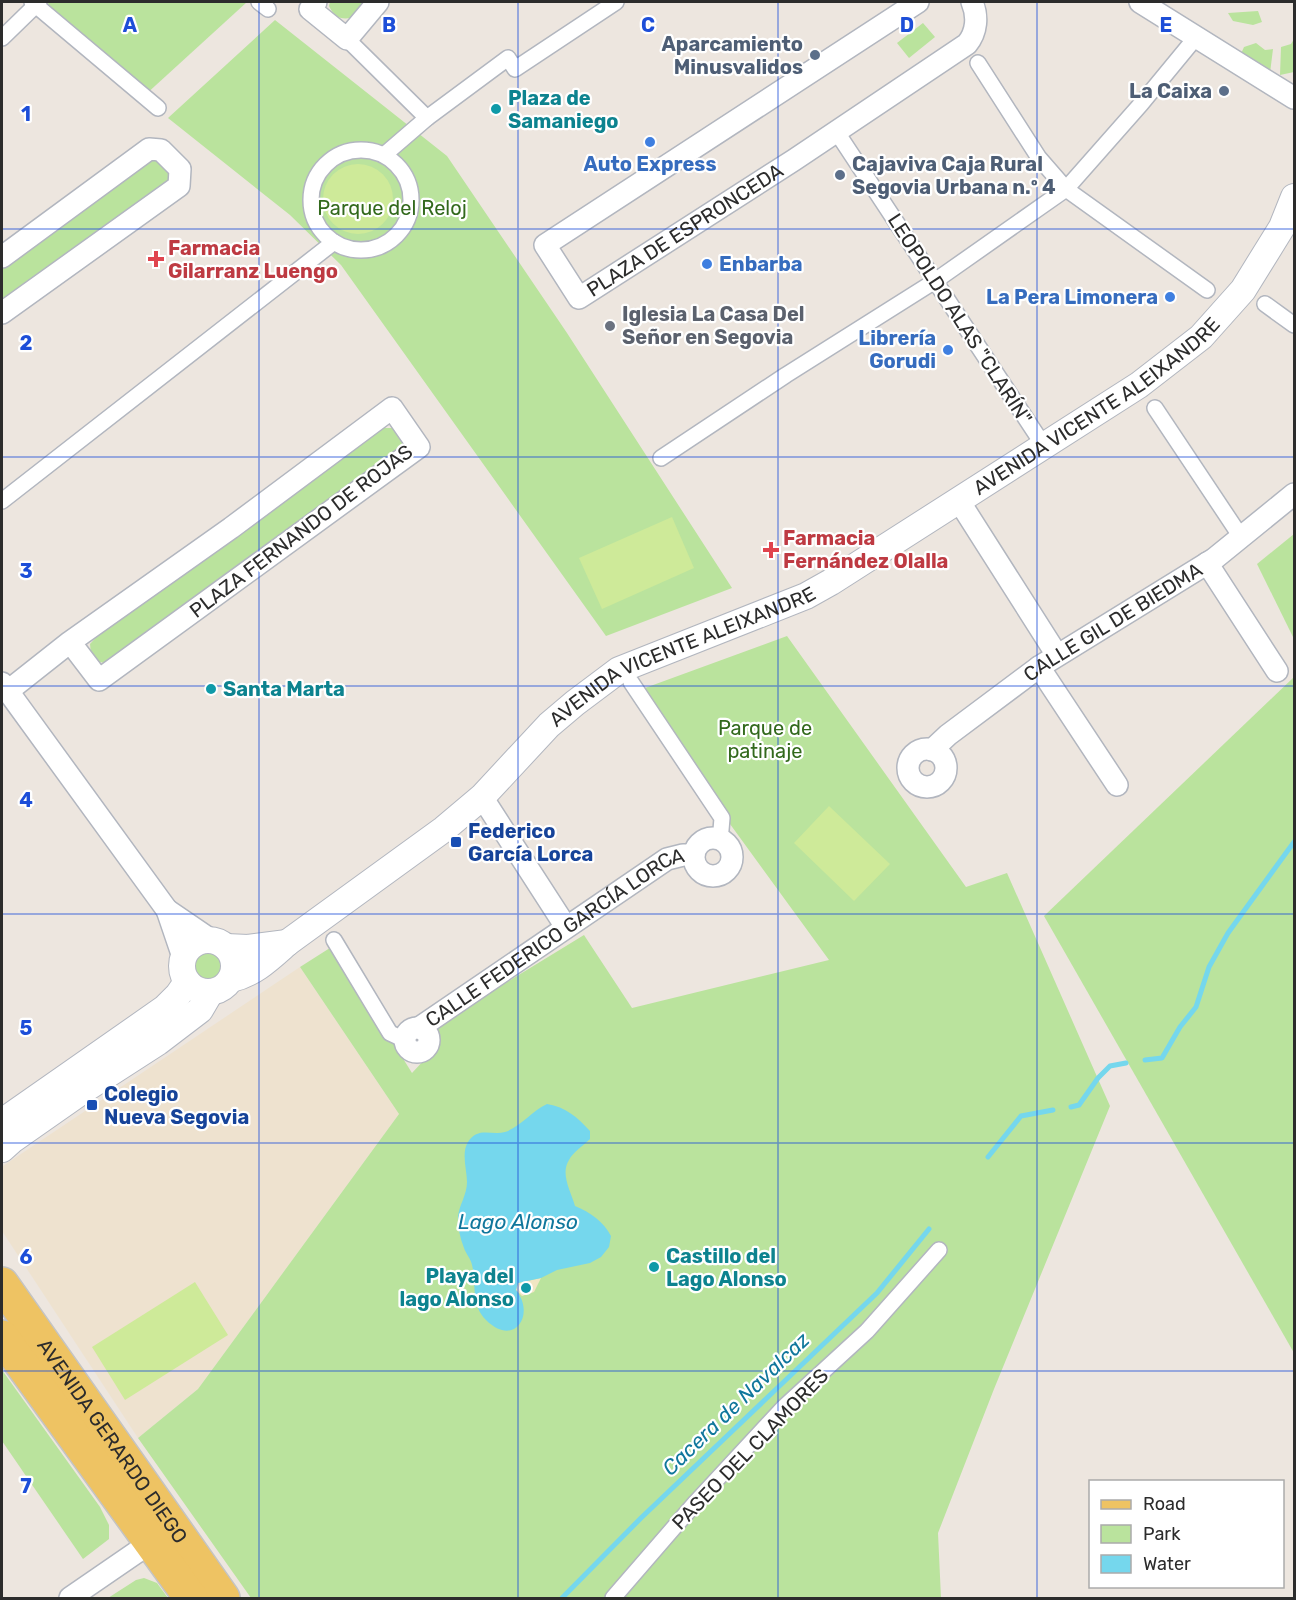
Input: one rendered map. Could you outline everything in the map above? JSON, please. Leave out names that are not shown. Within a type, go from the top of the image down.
[{"type":"main road","name":"AVENIDA GERARDO DIEGO","points":[[2,1284],[223,1599]]},
{"type":"main road","name":"AVENIDA GERARDO DIEGO","points":[[2,1337],[191,1599]]},
{"type":"street","points":[[316,2],[310,9],[347,39],[427,118]]},
{"type":"street","points":[[347,39],[378,2]]},
{"type":"street","points":[[384,155],[427,118],[508,58],[515,69],[616,2]]},
{"type":"street","name":"PLAZA DE ESPRONCEDA","points":[[918,2],[545,245],[579,298],[967,44],[974,32],[976,19],[972,2]]},
{"type":"street","points":[[1140,2],[1272,82],[1294,98]]},
{"type":"street","points":[[2,38],[36,3],[158,108]]},
{"type":"street","points":[[662,458],[786,375],[935,281],[1066,189],[1142,104],[1197,36]]},
{"type":"street","points":[[978,63],[1039,158],[1066,189],[1207,290]]},
{"type":"street","points":[[1272,82],[1294,78]]},
{"type":"street","name":"LEOPOLDO ALAS \"CLARÍN\"","points":[[836,131],[1044,446]]},
{"type":"street","points":[[2,257],[149,149],[161,150],[180,169],[179,186],[2,313]]},
{"type":"street","points":[[353,150],[369,150],[384,155],[400,169],[410,188],[409,216],[401,230],[391,240],[377,247],[363,250],[348,248],[334,242],[317,223],[312,208],[312,193],[316,178],[338,155],[353,150]]},
{"type":"street","name":"AVENIDA VICENTE ALEIXANDRE","points":[[2,1122],[165,1008],[178,995],[241,977],[267,962],[287,943],[444,829],[482,797],[549,725],[619,670],[807,596],[1139,385],[1201,336],[1243,290],[1282,227],[1294,197]]},
{"type":"street","points":[[2,501],[334,242]]},
{"type":"street","points":[[1265,304],[1294,325]]},
{"type":"street","name":"PLAZA FERNANDO DE ROJAS","points":[[4,687],[231,528],[392,408],[419,447],[99,680],[70,642]]},
{"type":"street","points":[[1155,408],[1240,537]]},
{"type":"street","name":"CALLE GIL DE BIEDMA","points":[[932,750],[948,735],[1039,667],[1207,563],[1294,494]]},
{"type":"street","points":[[959,501],[1057,655]]},
{"type":"street","points":[[1207,563],[1277,671]]},
{"type":"street","points":[[1039,667],[1117,785]]},
{"type":"street","points":[[631,682],[722,818],[721,830],[717,838]]},
{"type":"street","points":[[4,687],[167,910],[183,957],[183,974],[209,985],[234,971],[234,962],[218,944],[167,910]]},
{"type":"street","points":[[482,797],[566,927]]},
{"type":"street","points":[[717,838],[727,844],[732,855],[732,862],[725,872],[714,876],[702,872],[697,867],[694,855],[704,840],[717,838]]},
{"type":"street","name":"CALLE FEDERICO GARCÍA LORCA","points":[[412,1034],[667,859],[694,855]]},
{"type":"street","points":[[334,940],[390,1034],[412,1034]]},
{"type":"street","name":"AVENIDA VICENTE ALEIXANDRE","points":[[218,944],[248,948],[287,943]]},
{"type":"street","points":[[183,957],[194,944],[218,944]]},
{"type":"street","name":"AVENIDA VICENTE ALEIXANDRE","points":[[2,1149],[82,1091],[158,1042],[200,1010],[209,985]]},
{"type":"street","name":"PASEO DEL CLAMORES","points":[[613,1599],[696,1502],[783,1408],[867,1331],[939,1250]]},
{"type":"street","points":[[70,1599],[150,1543]]},
{"type":"shaded area","points":[[300,967],[399,1114],[198,1389],[138,1438],[2,1231],[3,1166]]},
{"type":"green space","points":[[50,2],[247,2],[144,96],[44,7]]},
{"type":"green space","points":[[330,2],[365,2],[351,18],[340,18],[329,6]]},
{"type":"green space","points":[[1258,11],[1262,22],[1253,25],[1233,21],[1228,13]]},
{"type":"green space","name":"Parque del Reloj","points":[[275,20],[447,156],[567,333],[732,588],[606,636],[341,265],[290,215],[168,118]]},
{"type":"green space","points":[[923,23],[935,37],[909,58],[897,43]]},
{"type":"green space","points":[[1294,39],[1294,72],[1280,75],[1281,47],[1291,44]]},
{"type":"green space","points":[[1256,43],[1265,50],[1273,49],[1270,73],[1240,56],[1244,47]]},
{"type":"green space","points":[[159,159],[167,166],[171,178],[160,191],[2,303],[2,265],[145,163]]},
{"type":"green space","points":[[351,164],[365,164],[378,170],[387,179],[393,192],[391,212],[383,224],[365,234],[351,234],[338,228],[329,219],[323,206],[323,192],[329,179],[338,170]]},
{"type":"green space","points":[[384,428],[394,428],[404,435],[404,445],[107,664],[97,661],[91,654],[90,644],[99,634]]},
{"type":"green space","points":[[672,517],[694,568],[602,609],[579,558]]},
{"type":"green space","points":[[1294,534],[1294,639],[1257,564]]},
{"type":"green space","name":"Parque de patinaje","points":[[787,636],[966,887],[1007,873],[1110,1106],[994,1389],[938,1533],[941,1598],[251,1598],[138,1438],[198,1389],[399,1114],[300,967],[333,946],[412,1073],[440,1043],[432,1028],[584,935],[632,1008],[829,960],[634,692]]},
{"type":"green space","points":[[1294,677],[1294,1353],[1044,916]]},
{"type":"green space","points":[[829,806],[890,864],[854,901],[794,843]]},
{"type":"green space","points":[[207,951],[218,956],[223,967],[218,978],[207,983],[196,978],[191,967],[196,956]]},
{"type":"green space","points":[[195,1282],[228,1335],[125,1400],[92,1347]]},
{"type":"green space","points":[[2,1370],[100,1507],[109,1525],[109,1539],[83,1559],[2,1441]]},
{"type":"green space","points":[[144,1578],[157,1583],[168,1598],[108,1598],[136,1580]]},
{"type":"sand","name":"Playa del lago Alonso","points":[[541,1278],[534,1292],[522,1296],[516,1290],[518,1283]]},
{"type":"water","name":"Lago Alonso","points":[[547,1104],[571,1113],[590,1131],[590,1139],[569,1160],[566,1177],[575,1206],[586,1211],[605,1226],[611,1236],[609,1247],[601,1257],[590,1263],[557,1270],[541,1278],[518,1283],[516,1290],[522,1300],[523,1318],[519,1325],[505,1331],[496,1328],[481,1314],[476,1301],[471,1261],[460,1237],[458,1217],[467,1182],[465,1151],[468,1142],[476,1134],[505,1132]]},
{"type":"waterway","name":"Cacera de Navalcaz","points":[[1145,1060],[1162,1058],[1180,1027],[1196,1007],[1209,967],[1228,933],[1294,842]]},
{"type":"waterway","name":"Cacera de Navalcaz","points":[[1071,1107],[1079,1105],[1098,1078],[1110,1066],[1126,1063]]},
{"type":"waterway","name":"Cacera de Navalcaz","points":[[988,1157],[1021,1116],[1053,1110]]},
{"type":"waterway","name":"Cacera de Navalcaz","points":[[562,1598],[641,1518],[877,1293],[929,1229]]},
{"type":"place","name":"Aparcamiento Minusvalidos","points":[[815,55]]},
{"type":"place","name":"La Caixa","points":[[1224,91]]},
{"type":"place","name":"Plaza de Samaniego","points":[[496,109]]},
{"type":"place","name":"Auto Express","points":[[650,142]]},
{"type":"place","name":"Cajaviva Caja Rural Segovia Urbana n.º 4","points":[[840,175]]},
{"type":"place","name":"Farmacia Gilarranz Luengo","points":[[156,259]]},
{"type":"place","name":"Enbarba","points":[[707,264]]},
{"type":"place","name":"La Pera Limonera","points":[[1170,297]]},
{"type":"place","name":"Iglesia La Casa Del Señor en Segovia","points":[[610,326]]},
{"type":"place","name":"Librería Gorudi","points":[[948,350]]},
{"type":"place","name":"Farmacia Fernández Olalla","points":[[771,550]]},
{"type":"place","name":"Santa Marta","points":[[211,689]]},
{"type":"place","name":"Federico García Lorca","points":[[456,842]]},
{"type":"place","name":"Colegio Nueva Segovia","points":[[92,1105]]},
{"type":"place","name":"Castillo del Lago Alonso","points":[[654,1267]]},
{"type":"place","name":"Playa del lago Alonso","points":[[526,1288]]}]
